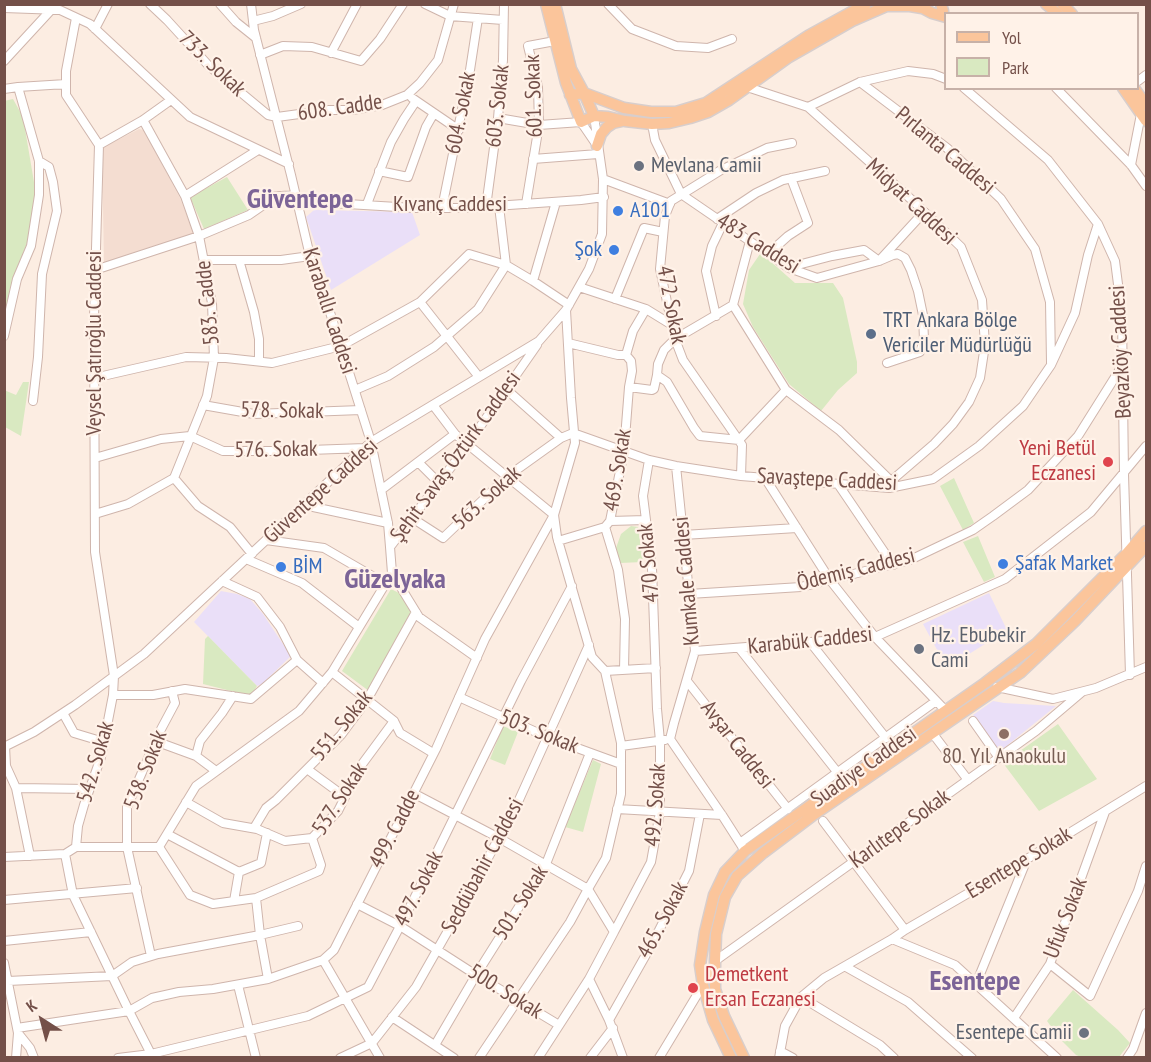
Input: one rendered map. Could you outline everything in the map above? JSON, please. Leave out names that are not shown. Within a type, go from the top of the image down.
[{"type":"main road","points":[[546,4],[570,95],[581,122],[594,116],[652,124],[680,121],[708,112],[789,57],[852,21],[889,5],[920,6],[932,13],[942,10]]},
{"type":"main road","points":[[555,4],[571,69],[594,116]]},
{"type":"main road","points":[[570,95],[584,93],[624,108],[651,112],[676,112],[706,103],[751,81],[780,54],[866,4]]},
{"type":"main road","points":[[1125,90],[1144,110]]},
{"type":"main road","points":[[1135,90],[1144,110]]},
{"type":"main road","points":[[598,150],[601,134],[607,127],[613,123],[625,121]]},
{"type":"main road","name":"Suadiye Caddesi","points":[[726,1056],[702,985],[700,965],[714,896],[725,872],[742,847],[985,683],[1035,644],[1127,553],[1146,531]]},
{"type":"main road","name":"Suadiye Caddesi","points":[[744,1058],[724,1016],[715,989],[716,934],[725,897],[737,876],[812,816],[1000,688],[1028,666],[1127,568],[1146,546]]},
{"type":"street","points":[[95,29],[108,4]]},
{"type":"street","name":"733. Sokak","points":[[150,4],[209,66],[267,115],[277,117]]},
{"type":"street","points":[[220,4],[256,39]]},
{"type":"street","name":"Karaballı Caddesi","points":[[251,4],[256,39],[289,164],[310,256],[361,410],[381,490],[390,547]]},
{"type":"street","points":[[253,21],[273,16],[301,4]]},
{"type":"street","points":[[331,53],[357,4]]},
{"type":"street","points":[[260,55],[283,46],[312,47],[361,62],[380,39],[403,4]]},
{"type":"street","points":[[425,4],[450,16],[503,21]]},
{"type":"street","name":"608. Cadde","points":[[277,117],[382,105],[406,95],[420,83],[438,60],[454,4]]},
{"type":"street","name":"603. Sokak","points":[[486,207],[498,118],[504,4]]},
{"type":"street","points":[[608,4],[632,29],[676,46],[708,48],[732,39]]},
{"type":"street","points":[[6,7],[60,10],[90,24],[190,117],[289,164]]},
{"type":"street","points":[[4,61],[51,10]]},
{"type":"street","points":[[76,18],[66,71],[66,95],[99,145],[143,120],[171,100]]},
{"type":"street","name":"604. Sokak","points":[[442,208],[459,130],[478,18]]},
{"type":"street","name":"601. Sokak","points":[[526,204],[538,125],[538,87],[528,46],[555,42]]},
{"type":"street","points":[[808,106],[860,82],[908,71],[933,74],[944,79]]},
{"type":"street","name":"Midyat Caddesi","points":[[751,81],[808,106],[961,247],[982,300],[985,345],[980,378],[969,402],[934,444],[890,484]]},
{"type":"street","name":"Pırlanta Caddesi","points":[[860,82],[947,148],[982,180],[999,196],[1030,241],[1035,249],[1050,302],[1051,365]]},
{"type":"street","points":[[4,89],[66,84]]},
{"type":"street","points":[[4,336],[17,279],[31,246],[39,195],[39,161],[18,87]]},
{"type":"street","name":"Beyazköy Caddesi","points":[[966,90],[1048,160],[1098,224],[1115,261],[1122,315],[1130,675]]},
{"type":"street","points":[[1058,90],[1131,165],[1146,186]]},
{"type":"street","points":[[406,95],[459,130]]},
{"type":"street","points":[[367,204],[390,142],[416,101]]},
{"type":"street","points":[[1131,165],[1144,110]]},
{"type":"street","points":[[379,171],[408,177],[426,127],[434,113]]},
{"type":"street","name":"Güventepe Caddesi","points":[[5,747],[63,713],[144,654],[368,445],[539,341],[567,308],[590,269],[602,234],[603,179],[594,116]]},
{"type":"street","points":[[498,118],[538,125],[581,122],[598,150],[533,159]]},
{"type":"street","name":"583. Cadde","points":[[143,120],[185,196],[199,236],[212,303],[214,358],[207,396],[174,478]]},
{"type":"street","points":[[652,124],[655,140],[681,194]]},
{"type":"street","points":[[603,179],[670,204],[681,194],[721,170],[767,148],[792,143]]},
{"type":"street","name":"Veysel Şatıroğlu Caddesi","points":[[99,145],[94,378],[95,552],[114,676]]},
{"type":"street","points":[[185,196],[258,150]]},
{"type":"street","points":[[33,401],[38,357],[42,274],[57,211],[49,167],[39,161]]},
{"type":"street","points":[[716,315],[706,271],[720,221],[756,193],[783,180],[825,171]]},
{"type":"street","points":[[768,254],[788,236],[808,223],[791,178]]},
{"type":"street","name":"483 Caddesi","points":[[681,194],[789,267],[817,278],[879,261]]},
{"type":"street","name":"Kıvanç Caddesi","points":[[96,270],[199,236],[249,215],[262,206],[268,197],[414,208],[486,207],[604,197]]},
{"type":"street","points":[[533,281],[556,202]]},
{"type":"street","name":"472 Sokak","points":[[670,204],[665,216],[660,269],[675,339],[683,360],[739,440]]},
{"type":"street","points":[[355,390],[388,376],[434,347],[478,309],[506,265],[500,206]]},
{"type":"street","points":[[879,261],[924,212]]},
{"type":"street","name":"Savaştepe Caddesi","points":[[573,433],[649,460],[741,476],[838,484],[890,484],[933,479],[979,446],[1023,406],[1051,365],[1075,313],[1088,255],[1098,224]]},
{"type":"street","points":[[615,299],[644,228],[663,232]]},
{"type":"street","points":[[629,387],[654,389],[658,364],[664,350],[675,339],[733,305],[750,241]]},
{"type":"street","points":[[789,267],[864,250],[879,261]]},
{"type":"street","points":[[94,378],[186,357],[272,363],[341,346],[420,302],[469,254],[506,265],[533,281],[567,308],[575,443],[554,514],[558,541],[592,657],[605,671],[621,746],[621,794],[606,858],[570,922],[479,1058]]},
{"type":"street","points":[[879,261],[898,254],[904,258],[911,270],[923,315],[924,340],[920,352],[887,363]]},
{"type":"street","points":[[204,260],[281,260],[310,256]]},
{"type":"street","points":[[239,260],[254,312],[259,339],[259,361]]},
{"type":"street","points":[[579,287],[646,309],[672,325]]},
{"type":"street","points":[[420,302],[479,377]]},
{"type":"street","points":[[733,305],[786,390],[839,430],[890,484]]},
{"type":"street","name":"469. Sokak","points":[[624,670],[625,619],[608,524],[624,451],[632,371],[631,361],[626,355],[633,331],[646,309]]},
{"type":"street","name":"Şehit Savaş Öztürk Caddesi","points":[[159,847],[196,786],[299,711],[332,672],[392,573],[390,547],[469,444],[539,341]]},
{"type":"street","points":[[568,343],[626,355]]},
{"type":"street","name":"Ödemiş Caddesi","points":[[689,594],[801,587],[910,560],[973,530],[1028,490],[1078,436],[1123,366]]},
{"type":"street","points":[[657,375],[667,382],[700,436],[739,440]]},
{"type":"street","points":[[506,389],[561,438]]},
{"type":"street","points":[[739,440],[786,390]]},
{"type":"street","name":"578. Sokak","points":[[203,405],[254,414],[361,410]]},
{"type":"street","points":[[433,405],[455,434],[554,514]]},
{"type":"street","name":"563. Sokak","points":[[412,518],[443,538],[508,476],[561,438],[573,433]]},
{"type":"street","points":[[381,490],[455,434]]},
{"type":"street","points":[[95,458],[161,439],[190,436]]},
{"type":"street","name":"576. Sokak","points":[[190,436],[223,451],[282,451],[368,445]]},
{"type":"street","points":[[739,440],[742,445],[741,476]]},
{"type":"street","name":"Karabük Caddesi","points":[[695,651],[875,637],[1005,579],[1091,512],[1146,446]]},
{"type":"street","name":"470 Sokak","points":[[649,460],[643,496],[652,568],[660,741]]},
{"type":"street","points":[[418,462],[439,483]]},
{"type":"street","name":"Kumkale Caddesi","points":[[670,739],[695,651],[676,466]]},
{"type":"street","points":[[95,514],[128,504],[174,478],[198,506],[230,527],[249,556],[302,583],[359,627]]},
{"type":"street","points":[[765,478],[830,580],[875,637],[945,710]]},
{"type":"street","points":[[838,484],[893,565]]},
{"type":"street","points":[[304,505],[387,523]]},
{"type":"street","name":"499. Cadde","points":[[323,960],[334,950],[433,753],[485,639],[554,514]]},
{"type":"street","points":[[558,541],[608,524],[646,520]]},
{"type":"street","points":[[683,535],[797,528]]},
{"type":"street","points":[[266,540],[324,548],[386,584]]},
{"type":"street","points":[[392,573],[419,617],[477,658]]},
{"type":"street","points":[[222,581],[257,597],[280,627],[297,660],[323,683]]},
{"type":"street","name":"497. Sokak","points":[[118,1058],[152,1056],[308,1016],[368,987],[456,816],[521,681],[572,586]]},
{"type":"street","name":"551. Sokak","points":[[254,828],[266,808],[341,735],[367,700],[416,612]]},
{"type":"street","points":[[810,642],[886,738]]},
{"type":"street","name":"Seddübahir Caddesi","points":[[340,1058],[372,1042],[416,987],[518,802],[589,645]]},
{"type":"street","points":[[739,648],[838,773]]},
{"type":"street","points":[[114,694],[153,695],[185,689],[251,699],[297,660]]},
{"type":"street","points":[[985,683],[1053,699],[1096,688],[1146,667]]},
{"type":"street","points":[[605,671],[656,668]]},
{"type":"street","points":[[332,672],[394,721],[400,733],[433,753]]},
{"type":"street","name":"542. Sokak","points":[[76,847],[78,826],[101,757],[114,694],[114,676]]},
{"type":"street","name":"Avşar Caddesi","points":[[687,681],[788,809]]},
{"type":"street","name":"538. Sokak","points":[[151,956],[127,847],[127,807],[155,741],[175,703],[172,691]]},
{"type":"street","name":"Karlıtepe Sokak","points":[[715,961],[1036,731],[1082,692]]},
{"type":"street","points":[[196,756],[200,741],[232,696]]},
{"type":"street","name":"503. Sokak","points":[[459,697],[547,737],[621,764]]},
{"type":"street","points":[[621,746],[670,739],[742,847],[788,809],[936,701]]},
{"type":"street","points":[[63,713],[74,733],[104,742]]},
{"type":"street","name":"537. Sokak","points":[[159,847],[190,895],[213,904],[256,898],[319,871],[321,865],[312,838],[338,812],[360,766],[394,721]]},
{"type":"street","points":[[973,721],[999,758]]},
{"type":"street","points":[[933,734],[968,780]]},
{"type":"street","points":[[155,741],[196,756],[216,771]]},
{"type":"street","name":"492. Sokak","points":[[589,979],[651,862],[660,812],[660,741]]},
{"type":"street","points":[[5,747],[6,766],[16,788],[30,856]]},
{"type":"street","name":"501. Sokak","points":[[435,1045],[546,864],[590,753]]},
{"type":"street","points":[[307,769],[345,797]]},
{"type":"street","name":"Esentepe Sokak","points":[[801,997],[824,978],[1106,812],[1146,786]]},
{"type":"street","points":[[16,788],[89,789]]},
{"type":"street","points":[[413,793],[499,837],[588,889],[614,932]]},
{"type":"street","points":[[186,802],[223,823],[254,828],[285,841],[312,838]]},
{"type":"street","points":[[617,809],[722,815]]},
{"type":"street","name":"Ufuk Sokak","points":[[1014,1018],[1050,964],[1106,812]]},
{"type":"street","name":"465. Sokak","points":[[590,1058],[611,1024],[689,871],[700,814]]},
{"type":"street","points":[[823,821],[905,930]]},
{"type":"street","points":[[239,872],[261,863],[267,833]]},
{"type":"street","points":[[167,834],[239,872]]},
{"type":"street","points":[[4,857],[65,854],[76,847],[159,847]]},
{"type":"street","points":[[65,854],[73,895],[152,1056]]},
{"type":"street","points":[[976,984],[1027,859]]},
{"type":"street","points":[[1050,964],[1090,996],[1142,893],[1146,866]]},
{"type":"street","points":[[234,901],[239,872]]},
{"type":"street","points":[[4,900],[137,888]]},
{"type":"street","points":[[256,898],[268,979]]},
{"type":"street","name":"500. Sokak","points":[[357,904],[400,926],[559,1025]]},
{"type":"street","points":[[8,981],[112,976],[132,962],[151,956],[298,926]]},
{"type":"street","points":[[4,941],[91,932]]},
{"type":"street","points":[[892,939],[955,965],[1056,1057]]},
{"type":"street","points":[[18,1030],[129,1011],[152,998],[268,979],[323,960],[380,1058]]},
{"type":"street","points":[[4,963],[18,1030],[15,1058]]},
{"type":"street","points":[[846,967],[908,1002],[972,1058]]},
{"type":"street","points":[[589,979],[611,1024],[623,1058]]},
{"type":"street","points":[[538,1058],[589,979]]},
{"type":"street","points":[[238,985],[256,1058]]},
{"type":"street","points":[[659,1058],[702,985]]},
{"type":"street","points":[[793,1058],[779,1054],[785,1026],[801,997],[880,1045],[894,1058]]},
{"type":"street","points":[[1126,1058],[1132,1049],[1146,1013]]},
{"type":"street","points":[[392,1017],[454,1058]]},
{"type":"street","points":[[18,1030],[34,1058]]},
{"type":"shaded area","points":[[139,129],[144,130],[180,198],[194,234],[104,263],[102,148]]},
{"type":"shaded area","points":[[314,210],[412,212],[420,235],[331,290],[306,217]]},
{"type":"shaded area","points":[[221,591],[250,599],[291,656],[262,684],[257,686],[194,622]]},
{"type":"shaded area","points":[[989,593],[1007,630],[947,668],[923,624]]},
{"type":"shaded area","name":"80. Yıl Anaokulu","points":[[993,701],[1056,706],[999,752],[973,715]]},
{"type":"green space","points":[[13,99],[23,117],[35,188],[27,243],[10,288],[5,314],[4,101]]},
{"type":"green space","points":[[227,177],[248,210],[204,229],[190,197]]},
{"type":"green space","points":[[760,254],[795,283],[833,283],[843,298],[857,362],[857,373],[838,390],[821,411],[789,384],[753,327],[743,304],[749,270]]},
{"type":"green space","points":[[23,382],[29,382],[21,436],[5,427],[4,390],[16,395]]},
{"type":"green space","points":[[954,478],[974,523],[963,530],[940,486]]},
{"type":"green space","points":[[631,526],[638,527],[643,562],[620,563],[616,548],[621,534]]},
{"type":"green space","points":[[978,536],[995,577],[984,582],[963,542]]},
{"type":"green space","points":[[391,589],[403,595],[413,614],[369,691],[342,671]]},
{"type":"green space","points":[[208,636],[257,686],[251,696],[203,684],[205,639]]},
{"type":"green space","points":[[1058,724],[1097,779],[1039,811],[1003,763]]},
{"type":"green space","points":[[503,726],[518,732],[505,765],[490,759]]},
{"type":"green space","points":[[593,760],[601,764],[583,832],[565,827]]},
{"type":"green space","points":[[1073,990],[1130,1043],[1119,1057],[1076,1055],[1047,1021]]},
{"type":"place","name":"Mevlana Camii","points":[[639,166]]},
{"type":"place","name":"A101","points":[[618,211]]},
{"type":"place","name":"Şok","points":[[614,250]]},
{"type":"place","name":"TRT Ankara Bölge Vericiler Müdürlüğü","points":[[871,334]]},
{"type":"place","name":"Yeni Betül Eczanesi","points":[[1108,462]]},
{"type":"place","name":"Şafak Market","points":[[1003,564]]},
{"type":"place","name":"BİM","points":[[281,567]]},
{"type":"place","name":"Hz. Ebubekir Cami","points":[[919,649]]},
{"type":"place","name":"80. Yıl Anaokulu","points":[[1004,734]]},
{"type":"place","name":"Demetkent Ersan Eczanesi","points":[[693,988]]},
{"type":"place","name":"Esentepe Camii","points":[[1084,1033]]},
{"type":"district","name":"Güventepe","points":[[300,200]]},
{"type":"district","name":"Güzelyaka","points":[[395,580]]},
{"type":"district","name":"Esentepe","points":[[975,982]]}]
